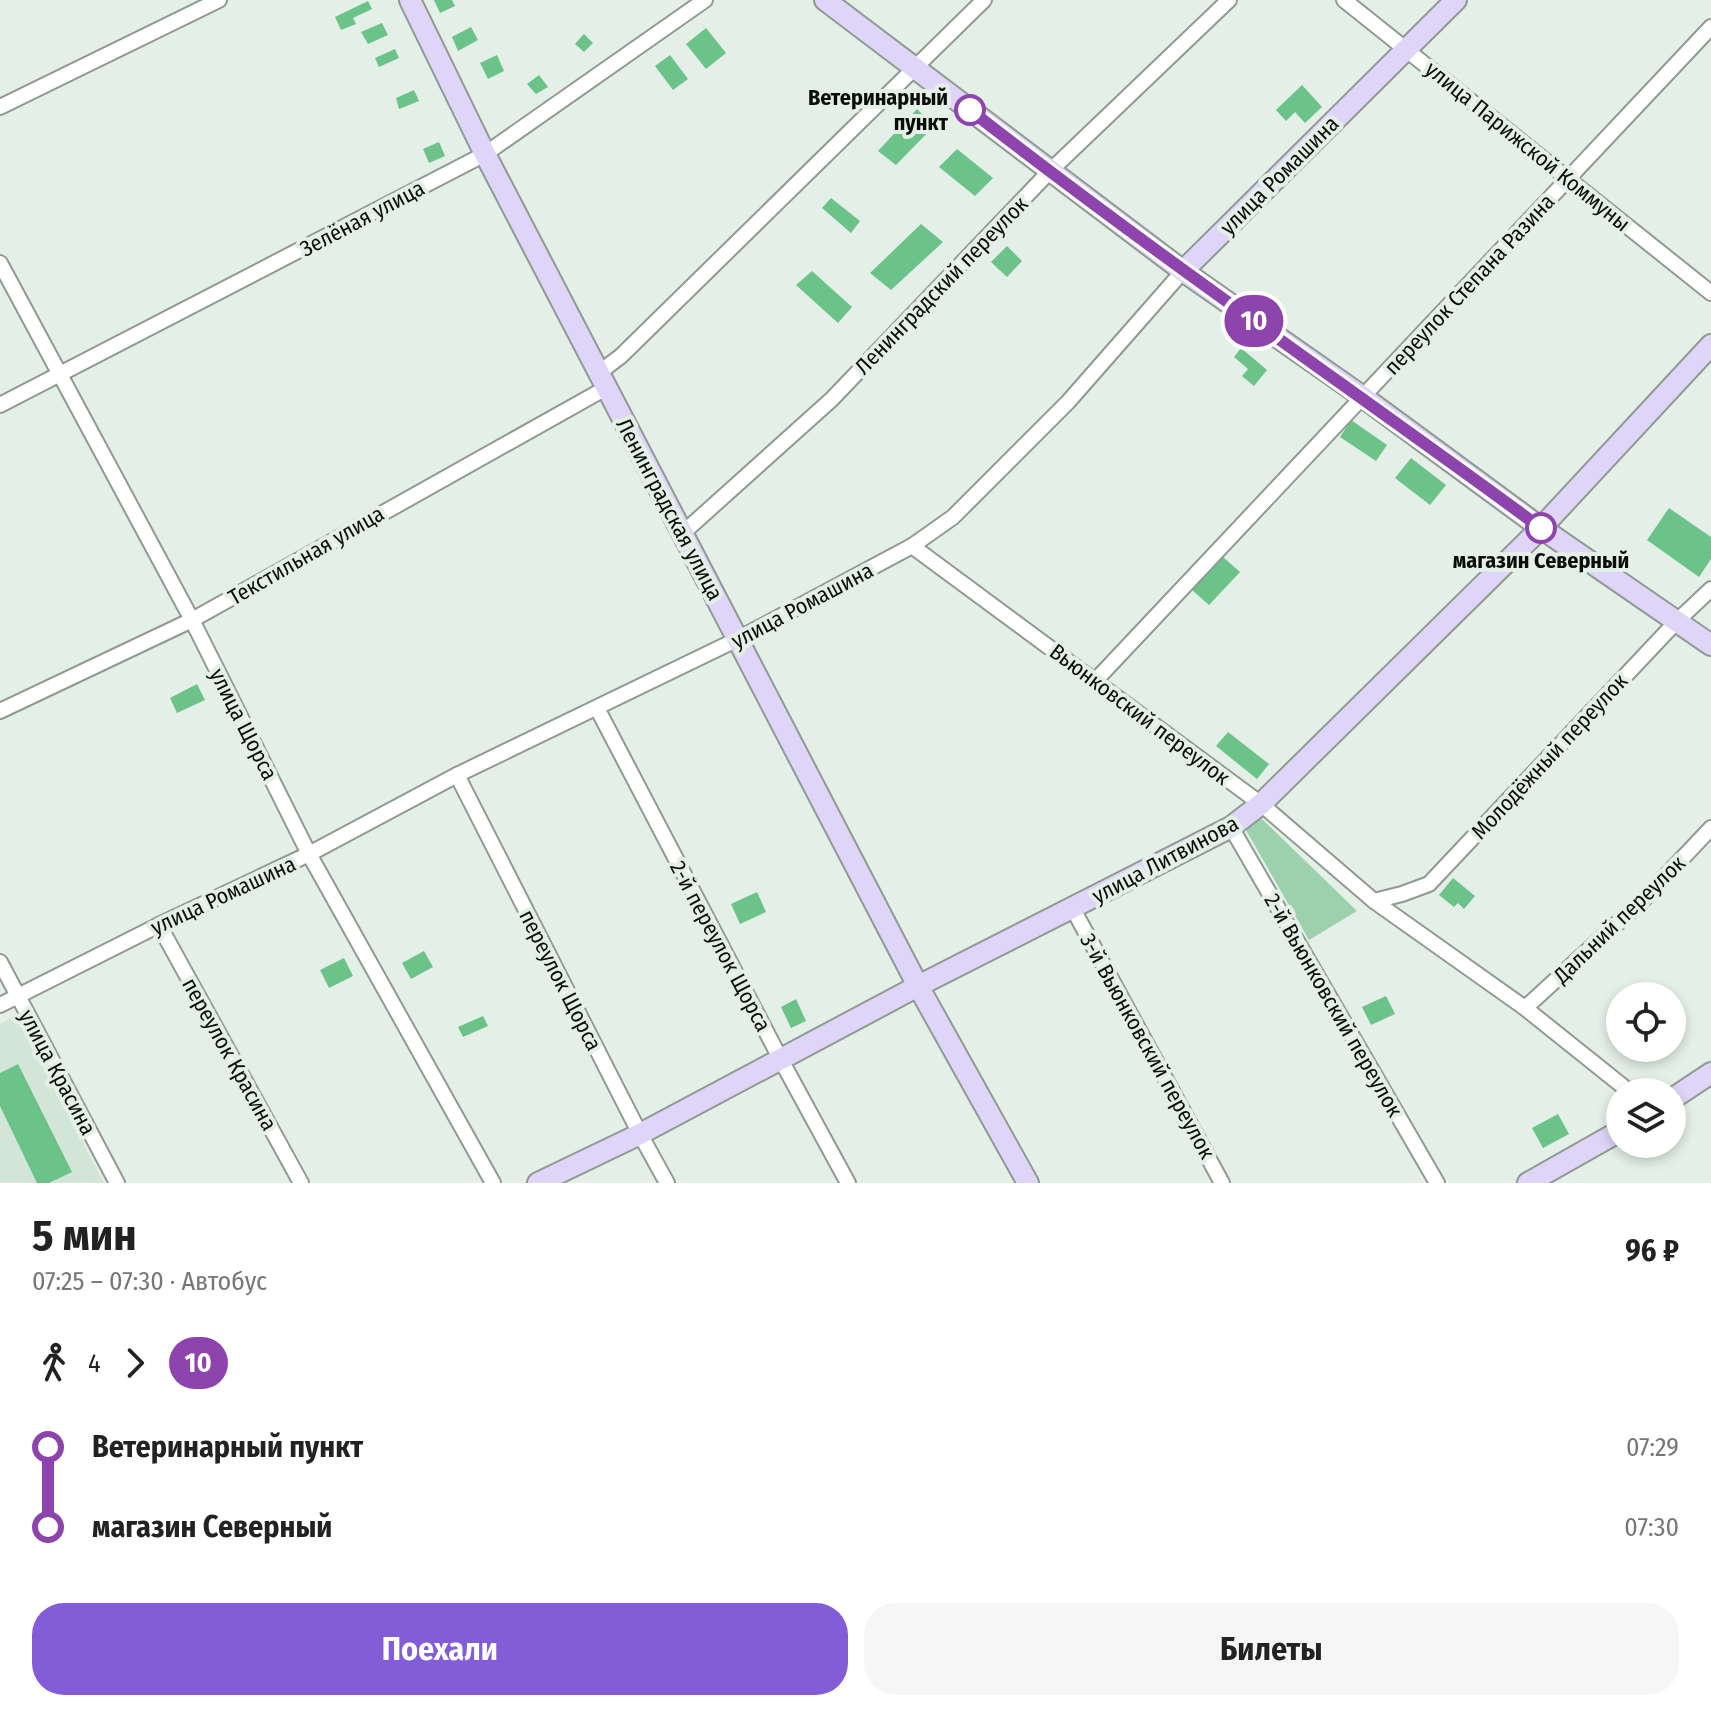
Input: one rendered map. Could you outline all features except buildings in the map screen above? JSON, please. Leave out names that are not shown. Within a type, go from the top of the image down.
[{"type":"main road","name":"Ленинградская улица","points":[[410,0],[485,154],[918,986],[1028,1183]]},
{"type":"main road","points":[[825,0],[1183,271],[1363,397],[1541,528],[1711,645]]},
{"type":"main road","name":"улица Ромашина","points":[[1183,271],[1456,0]]},
{"type":"main road","name":"улица Литвинова","points":[[538,1183],[640,1134],[918,986],[1231,827],[1261,804],[1541,528],[1711,345]]},
{"type":"main road","points":[[1686,1090],[1711,1073]]},
{"type":"main road","points":[[1528,1183],[1606,1139]]},
{"type":"street","points":[[0,107],[219,0]]},
{"type":"street","name":"Зелёная улица","points":[[0,405],[485,154],[705,0]]},
{"type":"street","name":"Текстильная улица","points":[[0,711],[192,620],[603,380],[621,356],[984,0]]},
{"type":"street","name":"Ленинградский переулок","points":[[684,532],[832,399],[1049,172],[1229,0]]},
{"type":"street","name":"улица Парижской Коммуны","points":[[1344,0],[1711,293]]},
{"type":"street","name":"переулок Степана Разина","points":[[1095,681],[1711,28]]},
{"type":"street","name":"улица Щорса","points":[[0,263],[192,620],[309,854],[493,1183]]},
{"type":"street","name":"улица Ромашина","points":[[0,1005],[309,854],[457,775],[738,639],[912,546],[953,517],[1058,412],[1183,271]]},
{"type":"street","name":"Вьюнковский переулок","points":[[912,546],[1261,804],[1374,901],[1525,1008],[1612,1078]]},
{"type":"street","name":"Молодёжный переулок","points":[[1374,901],[1429,884],[1676,622],[1711,589]]},
{"type":"street","name":"2-й переулок Щорса","points":[[597,708],[848,1183]]},
{"type":"street","name":"переулок Щорса","points":[[457,775],[667,1183]]},
{"type":"street","name":"2-й Вьюнковский переулок","points":[[1231,827],[1437,1183]]},
{"type":"street","name":"Дальний переулок","points":[[1525,1008],[1643,900],[1711,828]]},
{"type":"street","name":"3-й Вьюнковский переулок","points":[[1073,909],[1222,1183]]},
{"type":"street","name":"переулок Красина","points":[[159,925],[301,1183]]},
{"type":"street","name":"улица Красина","points":[[0,962],[117,1183]]},
{"type":"shaded area","points":[[16,1015],[104,1183],[0,1183],[0,1024]]},
{"type":"green space","points":[[1261,818],[1357,911],[1309,940],[1246,830]]},
{"type":"bus line","name":"10","points":[[970,110],[1183,271],[1363,397],[1541,528]]},
{"type":"place","name":"Ветеринарный пункт","points":[[970,110]]},
{"type":"place","name":"магазин Северный","points":[[1541,528]]}]
